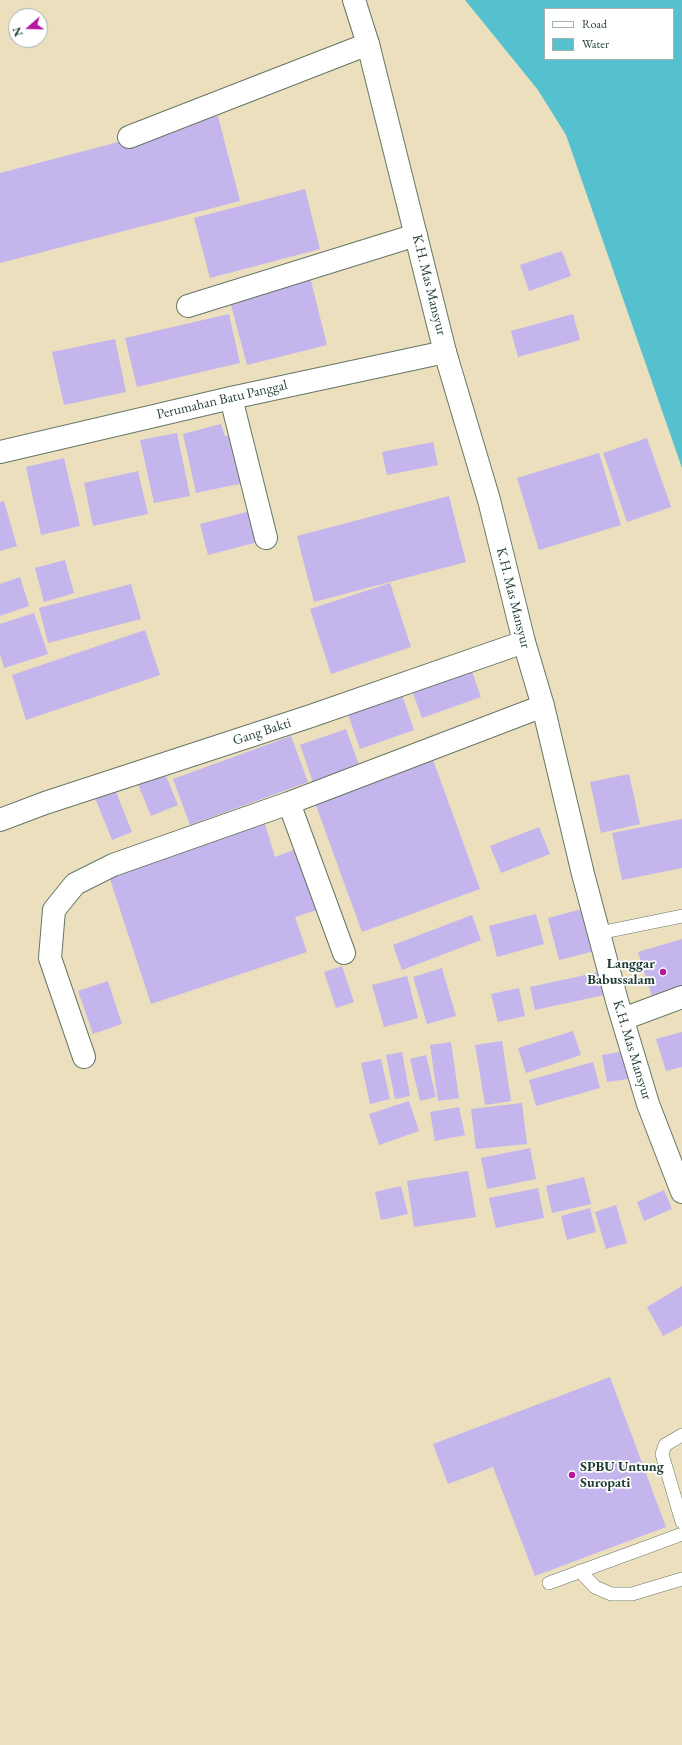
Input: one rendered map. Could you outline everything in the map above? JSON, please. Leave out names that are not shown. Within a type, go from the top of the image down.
[{"type":"street","name":"K.H. Mas Mansyur","points":[[354,0],[368,44],[446,352],[489,500],[524,642],[543,706],[583,874],[599,933],[648,1104],[682,1192]]},
{"type":"street","points":[[128,137],[368,44]]},
{"type":"street","points":[[188,306],[416,235]]},
{"type":"street","name":"Perumahan Batu Panggal","points":[[0,452],[231,398],[446,352]]},
{"type":"street","points":[[231,398],[266,538]]},
{"type":"street","name":"Gang Bakti","points":[[0,820],[45,803],[308,717],[524,642]]},
{"type":"street","points":[[84,1057],[50,958],[54,910],[75,884],[113,865],[289,803],[543,706]]},
{"type":"street","points":[[289,803],[344,953]]},
{"type":"street","points":[[623,1019],[682,997]]},
{"type":"lane","points":[[599,933],[682,916]]},
{"type":"lane","points":[[682,1435],[665,1445],[662,1454],[682,1522]]},
{"type":"lane","points":[[549,1583],[682,1534]]},
{"type":"lane","points":[[580,1571],[595,1587],[612,1594],[632,1594],[682,1579]]},
{"type":"water","points":[[465,0],[682,0],[682,468],[566,135],[538,90]]},
{"type":"building","points":[[218,116],[240,201],[0,263],[0,173]]},
{"type":"building","points":[[305,189],[320,249],[210,278],[194,218]]},
{"type":"building","points":[[562,251],[571,276],[529,291],[520,265]]},
{"type":"building","points":[[309,273],[327,345],[247,365],[228,294]]},
{"type":"building","points":[[229,314],[240,363],[137,387],[125,338]]},
{"type":"building","points":[[573,314],[580,340],[518,357],[511,331]]},
{"type":"building","points":[[115,339],[126,392],[64,405],[52,352]]},
{"type":"building","points":[[221,424],[225,436],[237,434],[248,482],[196,493],[183,434]]},
{"type":"building","points":[[177,433],[190,496],[154,503],[140,440]]},
{"type":"building","points":[[647,438],[671,507],[627,522],[603,453]]},
{"type":"building","points":[[433,442],[438,465],[387,475],[382,452]]},
{"type":"building","points":[[599,453],[621,525],[539,550],[517,478]]},
{"type":"building","points":[[64,458],[80,526],[41,535],[26,467]]},
{"type":"building","points":[[138,471],[148,514],[93,526],[84,483]]},
{"type":"building","points":[[449,496],[466,562],[314,602],[297,536]]},
{"type":"building","points":[[4,501],[17,546],[0,551],[0,502]]},
{"type":"building","points":[[250,511],[258,542],[208,555],[200,524]]},
{"type":"building","points":[[65,560],[74,593],[44,602],[35,568]]},
{"type":"building","points":[[20,577],[29,606],[0,616],[0,584]]},
{"type":"building","points":[[390,583],[411,647],[331,674],[310,609]]},
{"type":"building","points":[[131,584],[141,619],[48,643],[39,608]]},
{"type":"building","points":[[34,613],[48,654],[4,668],[0,654],[0,624]]},
{"type":"building","points":[[145,630],[160,675],[26,720],[12,675]]},
{"type":"building","points":[[469,663],[481,697],[422,718],[410,685]]},
{"type":"building","points":[[401,692],[414,730],[360,749],[347,711]]},
{"type":"building","points":[[346,729],[359,765],[313,782],[300,745]]},
{"type":"building","points":[[291,736],[308,782],[190,825],[173,779]]},
{"type":"building","points":[[432,757],[480,889],[362,932],[314,800]]},
{"type":"building","points":[[162,766],[178,805],[151,816],[135,777]]},
{"type":"building","points":[[629,774],[640,824],[601,833],[590,782]]},
{"type":"building","points":[[114,787],[132,832],[112,840],[94,795]]},
{"type":"building","points":[[682,819],[682,868],[622,880],[612,833]]},
{"type":"building","points":[[264,821],[275,857],[299,848],[320,909],[295,917],[307,952],[151,1004],[108,873]]},
{"type":"building","points":[[539,827],[550,854],[501,873],[490,846]]},
{"type":"building","points":[[586,908],[598,950],[559,960],[548,918]]},
{"type":"building","points":[[536,914],[544,944],[497,957],[489,926]]},
{"type":"building","points":[[472,915],[481,940],[402,970],[393,945]]},
{"type":"building","name":"Langgar Babussalam","points":[[682,939],[682,992],[653,1000],[638,952]]},
{"type":"building","points":[[342,966],[354,1002],[336,1008],[324,972]]},
{"type":"building","points":[[442,968],[456,1016],[427,1024],[413,977]]},
{"type":"building","points":[[599,972],[604,995],[535,1010],[530,987]]},
{"type":"building","points":[[407,976],[418,1018],[384,1027],[372,985]]},
{"type":"building","points":[[108,981],[122,1024],[93,1034],[78,991]]},
{"type":"building","points":[[519,988],[525,1016],[498,1022],[491,994]]},
{"type":"building","points":[[573,1031],[581,1055],[526,1073],[518,1048]]},
{"type":"building","points":[[682,1032],[682,1067],[666,1071],[656,1039]]},
{"type":"building","points":[[502,1041],[511,1101],[485,1105],[475,1045]]},
{"type":"building","points":[[451,1042],[459,1098],[438,1101],[430,1045]]},
{"type":"building","points":[[624,1051],[628,1079],[607,1082],[602,1055]]},
{"type":"building","points":[[402,1052],[410,1096],[395,1099],[386,1055]]},
{"type":"building","points":[[426,1055],[436,1097],[420,1101],[410,1059]]},
{"type":"building","points":[[381,1059],[390,1099],[370,1104],[361,1063]]},
{"type":"building","points":[[593,1062],[600,1088],[536,1106],[529,1080]]},
{"type":"building","points":[[409,1101],[419,1131],[379,1145],[369,1114]]},
{"type":"building","points":[[522,1103],[527,1144],[476,1149],[471,1109]]},
{"type":"building","points":[[459,1107],[465,1135],[435,1141],[430,1112]]},
{"type":"building","points":[[530,1148],[536,1179],[487,1189],[481,1158]]},
{"type":"building","points":[[468,1171],[476,1217],[414,1227],[407,1181]]},
{"type":"building","points":[[584,1177],[591,1204],[552,1213],[546,1186]]},
{"type":"building","points":[[401,1186],[408,1214],[381,1220],[375,1192]]},
{"type":"building","points":[[538,1188],[544,1218],[496,1228],[489,1198]]},
{"type":"building","points":[[664,1190],[672,1209],[644,1221],[637,1202]]},
{"type":"building","points":[[616,1205],[627,1243],[606,1249],[595,1212]]},
{"type":"building","points":[[590,1208],[596,1232],[567,1240],[561,1216]]},
{"type":"building","points":[[682,1286],[682,1326],[663,1336],[647,1307]]},
{"type":"building","name":"SPBU Untung Suropati","points":[[610,1377],[666,1527],[535,1576],[493,1467],[448,1484],[433,1444]]},
{"type":"place","name":"Langgar Babussalam","points":[[663,972]]},
{"type":"place","name":"SPBU Untung Suropati","points":[[572,1475]]}]
